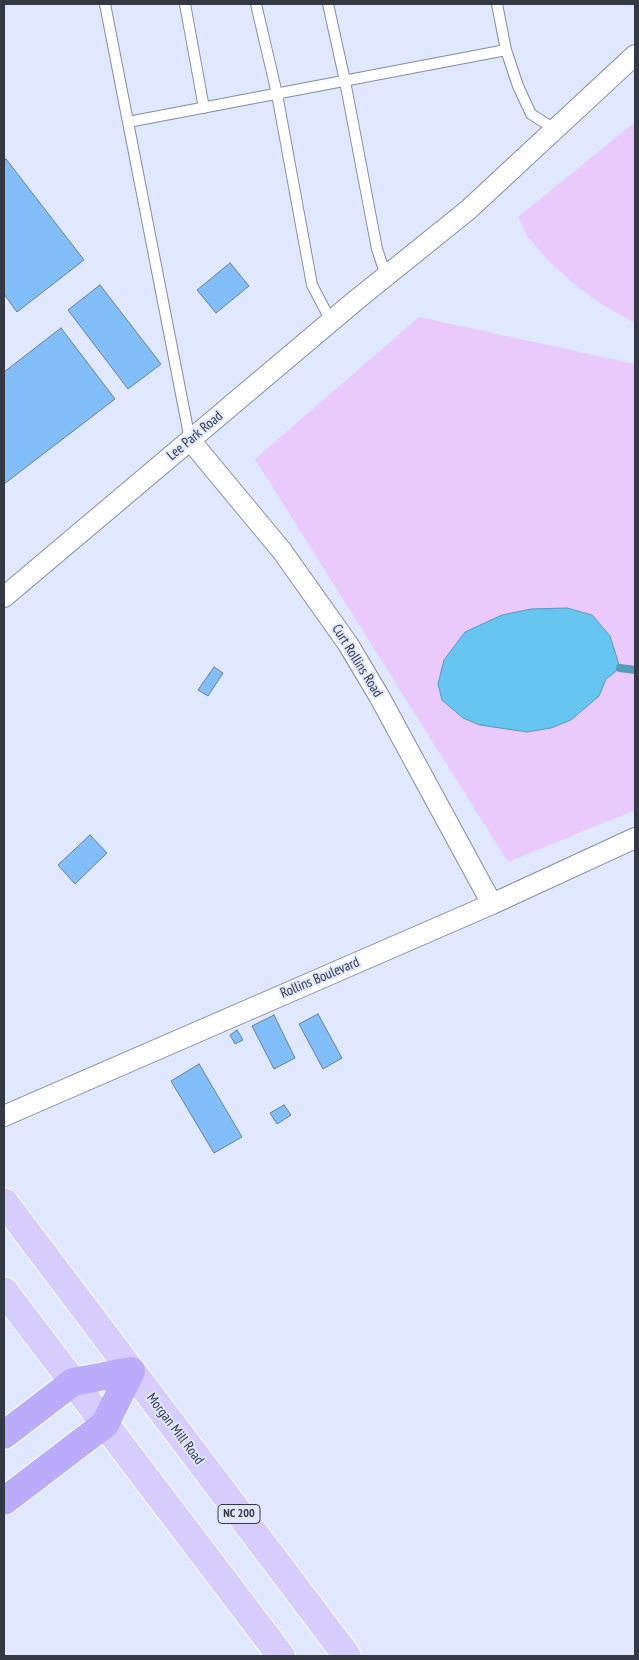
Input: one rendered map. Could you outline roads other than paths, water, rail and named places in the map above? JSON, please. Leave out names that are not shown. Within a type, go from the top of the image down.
[{"type":"highway","points":[[4,1434],[73,1382],[131,1371]]},
{"type":"highway","points":[[4,1501],[105,1424],[131,1371]]},
{"type":"main road","name":"Morgan Mill Road","points":[[4,1202],[347,1656]]},
{"type":"main road","points":[[4,1291],[281,1656]]},
{"type":"street","name":"Lee Park Road","points":[[4,597],[331,321],[468,210],[635,55]]},
{"type":"street","name":"Curt Rollins Road","points":[[190,440],[288,559],[348,644],[379,696],[492,904]]},
{"type":"street","name":"Rollins Boulevard","points":[[4,1116],[492,904],[635,838]]},
{"type":"lane","points":[[105,4],[190,440]]},
{"type":"lane","points":[[185,4],[204,108]]},
{"type":"lane","points":[[256,4],[277,94],[312,285],[331,321]]},
{"type":"lane","points":[[328,4],[345,81],[377,249],[386,276]]},
{"type":"lane","points":[[497,4],[506,50],[518,86],[531,114],[556,130]]},
{"type":"lane","points":[[128,122],[506,50]]},
{"type":"water","points":[[567,608],[592,615],[610,636],[620,668],[606,679],[599,696],[571,720],[551,728],[527,732],[480,725],[463,718],[442,700],[438,684],[444,660],[465,632],[502,615],[531,609]]},
{"type":"waterway","points":[[620,668],[635,670]]}]
